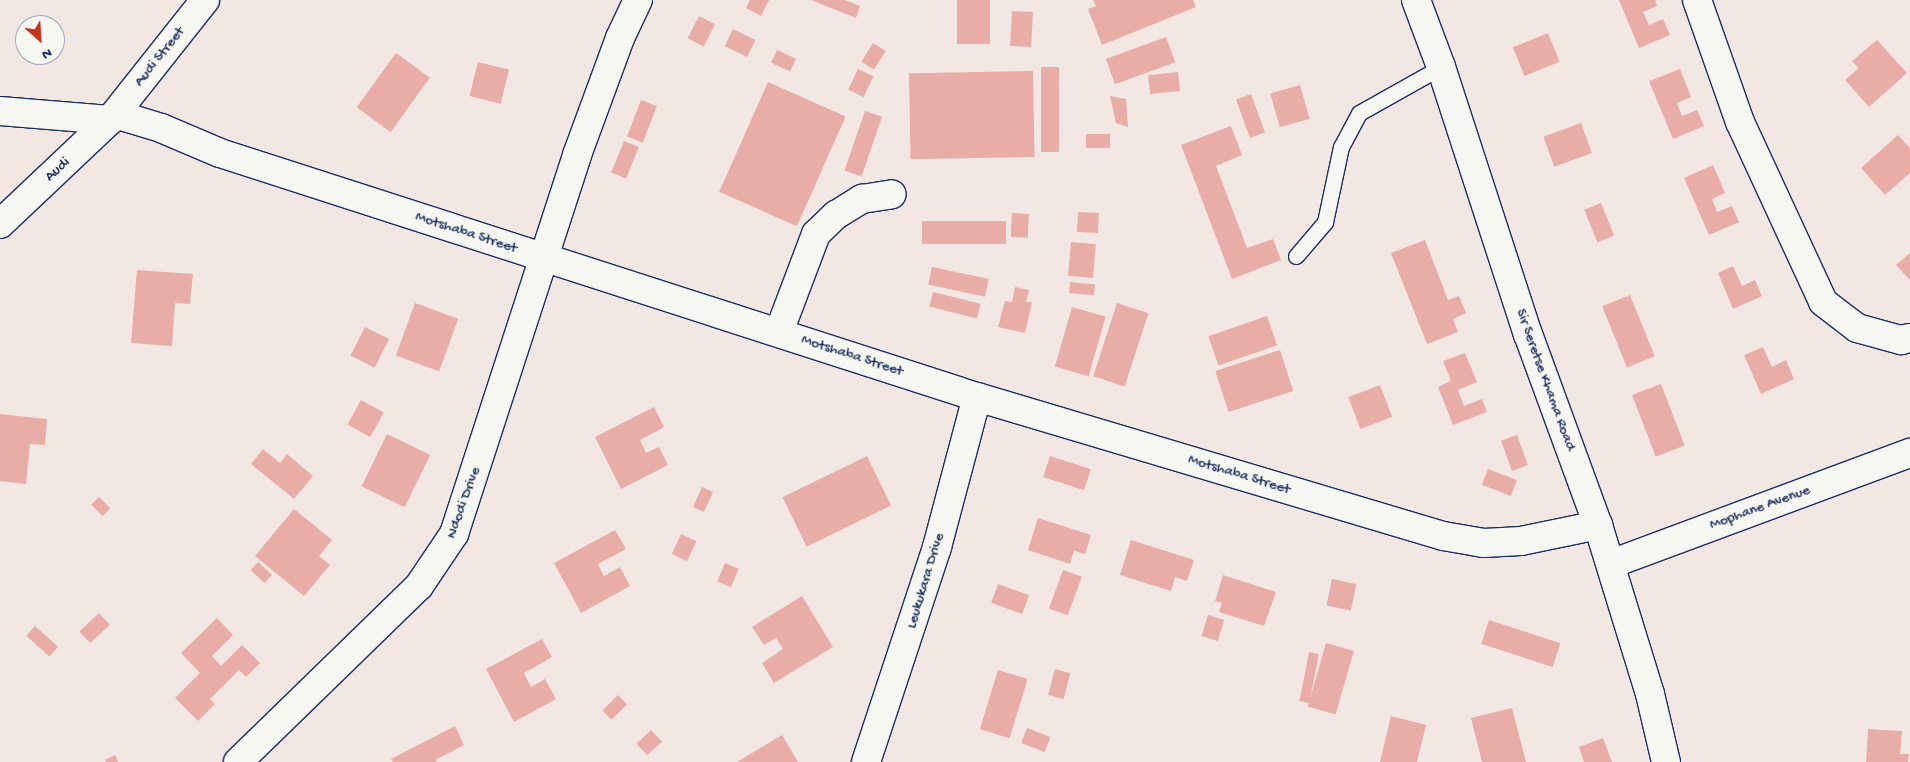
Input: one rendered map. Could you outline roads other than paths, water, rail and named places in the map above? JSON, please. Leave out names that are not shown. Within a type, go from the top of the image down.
[{"type":"street","name":"Audi Street","points":[[113,117],[205,0]]},
{"type":"street","name":"Ndodi Drive","points":[[238,762],[419,586],[445,551],[464,512],[542,258],[577,155],[620,38],[638,0]]},
{"type":"street","name":"Sir Seretse Khama Road","points":[[1416,0],[1441,67],[1528,334],[1611,564],[1650,694],[1666,762]]},
{"type":"street","points":[[1696,0],[1740,122],[1823,302],[1857,328],[1901,340],[1910,338]]},
{"type":"street","name":"Motshaba Street","points":[[0,111],[113,117],[161,128],[220,153],[977,397],[1443,536],[1484,544],[1521,541],[1598,525]]},
{"type":"street","name":"Audi","points":[[0,224],[113,117]]},
{"type":"street","points":[[779,332],[816,234],[836,214],[862,199],[892,194]]},
{"type":"street","name":"Leukukara Drive","points":[[866,762],[937,547],[977,397]]},
{"type":"street","name":"Mophane Avenue","points":[[1611,564],[1910,453]]},
{"type":"lane","points":[[1296,256],[1325,222],[1341,147],[1359,114],[1441,67]]}]
